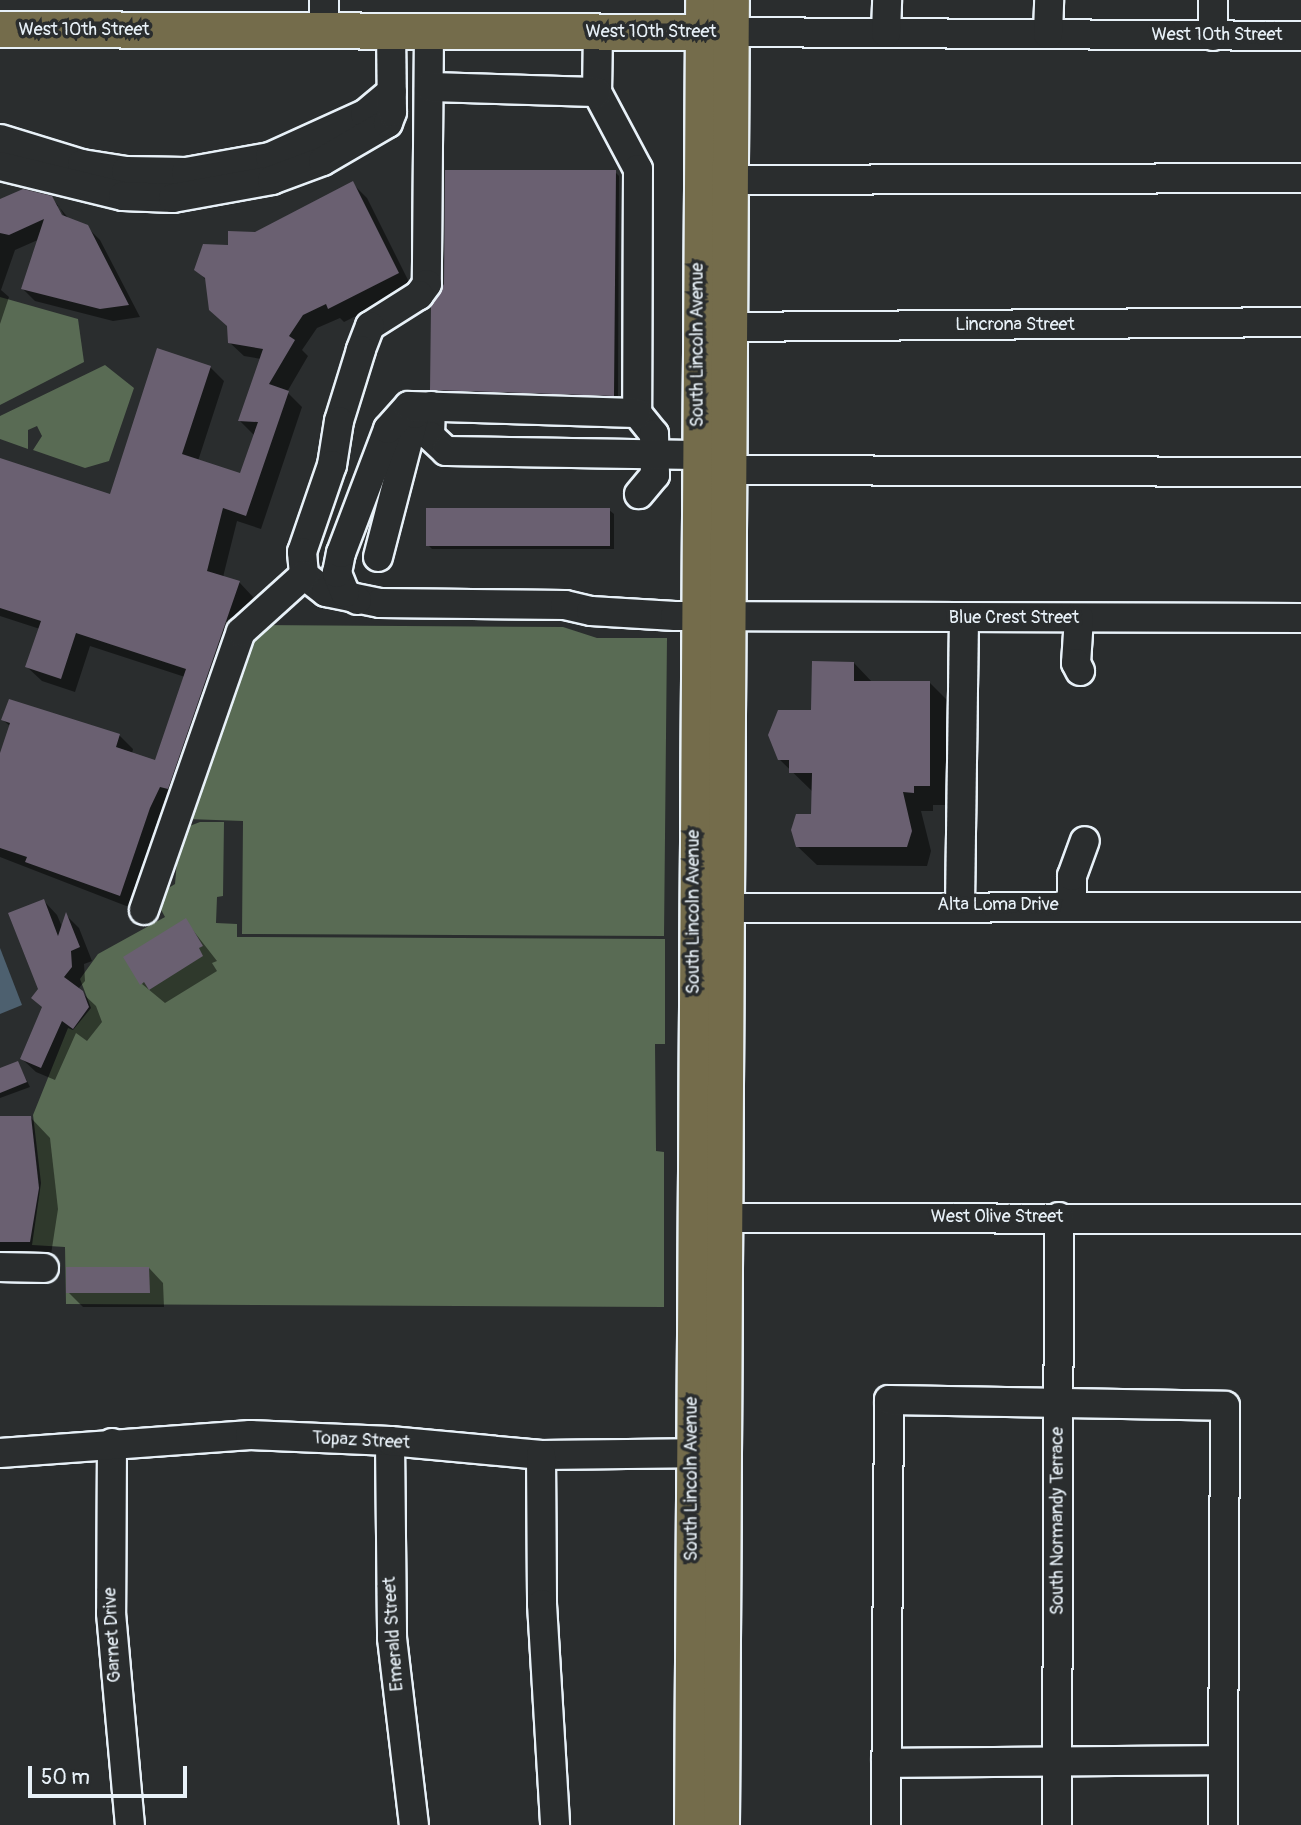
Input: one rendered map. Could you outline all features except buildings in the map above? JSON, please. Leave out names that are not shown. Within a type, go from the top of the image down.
[{"type":"main road","name":"West 10th Street","points":[[0,29],[324,15],[391,32],[598,32],[717,16]]},
{"type":"main road","name":"South Lincoln Avenue","points":[[711,616],[727,470],[730,180],[717,16]]},
{"type":"main road","name":"South Lincoln Avenue","points":[[717,16],[697,455],[711,616],[708,1453],[721,1825]]},
{"type":"main road","name":"South Lincoln Avenue","points":[[692,1825],[708,1453]]},
{"type":"street","points":[[886,33],[887,0]]},
{"type":"street","points":[[1048,34],[1049,0]]},
{"type":"street","points":[[1213,0],[1213,36]]},
{"type":"street","name":"West 10th Street","points":[[717,16],[886,33],[1301,36]]},
{"type":"street","points":[[0,166],[123,196],[173,198],[221,192],[323,161],[375,134],[388,123],[392,90],[391,32]]},
{"type":"street","points":[[144,909],[241,632],[304,575],[302,552],[332,465],[339,421],[370,326],[419,295],[427,284],[429,32]]},
{"type":"street","points":[[598,32],[597,92],[638,169],[637,413],[654,434],[655,475],[639,494]]},
{"type":"street","points":[[429,87],[597,92]]},
{"type":"street","points":[[0,139],[82,164],[186,172],[270,157],[365,114],[392,90]]},
{"type":"street","points":[[730,180],[1301,178]]},
{"type":"street","name":"Lincrona Street","points":[[728,327],[1301,323]]},
{"type":"street","points":[[420,406],[430,436],[446,451],[697,455]]},
{"type":"street","points":[[357,600],[345,593],[337,573],[341,553],[388,429],[420,406],[637,413]]},
{"type":"street","points":[[378,558],[415,414],[420,406]]},
{"type":"street","points":[[727,470],[1301,472]]},
{"type":"street","name":"Blue Crest Street","points":[[304,575],[326,592],[357,600],[565,605],[591,611],[711,616],[1301,618]]},
{"type":"street","points":[[960,905],[964,618]]},
{"type":"street","points":[[1079,618],[1076,663],[1080,671]]},
{"type":"street","points":[[1072,905],[1072,876],[1085,841]]},
{"type":"street","name":"Alta Loma Drive","points":[[709,908],[960,905],[1301,907]]},
{"type":"street","name":"South Normandy Terrace","points":[[1057,1825],[1059,1217]]},
{"type":"street","name":"West Olive Street","points":[[708,1218],[1301,1219]]},
{"type":"street","points":[[0,1267],[44,1268]]},
{"type":"street","points":[[886,1825],[889,1400],[1225,1406],[1223,1825]]},
{"type":"street","name":"Topaz Street","points":[[0,1453],[250,1435],[390,1441],[541,1455],[708,1453]]},
{"type":"street","name":"Emerald Street","points":[[390,1441],[392,1638],[414,1825]]},
{"type":"street","name":"Garnet Drive","points":[[112,1443],[111,1613],[130,1825]]},
{"type":"street","points":[[541,1455],[541,1604],[555,1825]]},
{"type":"street","points":[[886,1763],[1223,1760]]},
{"type":"green space","points":[[0,297],[78,319],[84,362],[0,405]]},
{"type":"green space","points":[[105,365],[134,388],[109,461],[85,468],[33,450],[42,436],[37,426],[28,430],[28,449],[0,439],[0,416]]},
{"type":"green space","points":[[257,625],[563,627],[597,638],[667,638],[664,936],[242,934],[243,821],[188,819]]},
{"type":"green space","points":[[200,822],[224,822],[223,896],[217,897],[216,923],[237,924],[237,937],[665,939],[665,1044],[655,1044],[656,1151],[664,1152],[664,1307],[66,1304],[65,1247],[32,1245],[41,1183],[33,1115],[68,1028],[73,1030],[91,1008],[80,979],[98,954],[165,917],[154,897],[175,884],[179,838],[187,827]]},
{"type":"water","points":[[0,948],[22,1005],[0,1014]]}]
